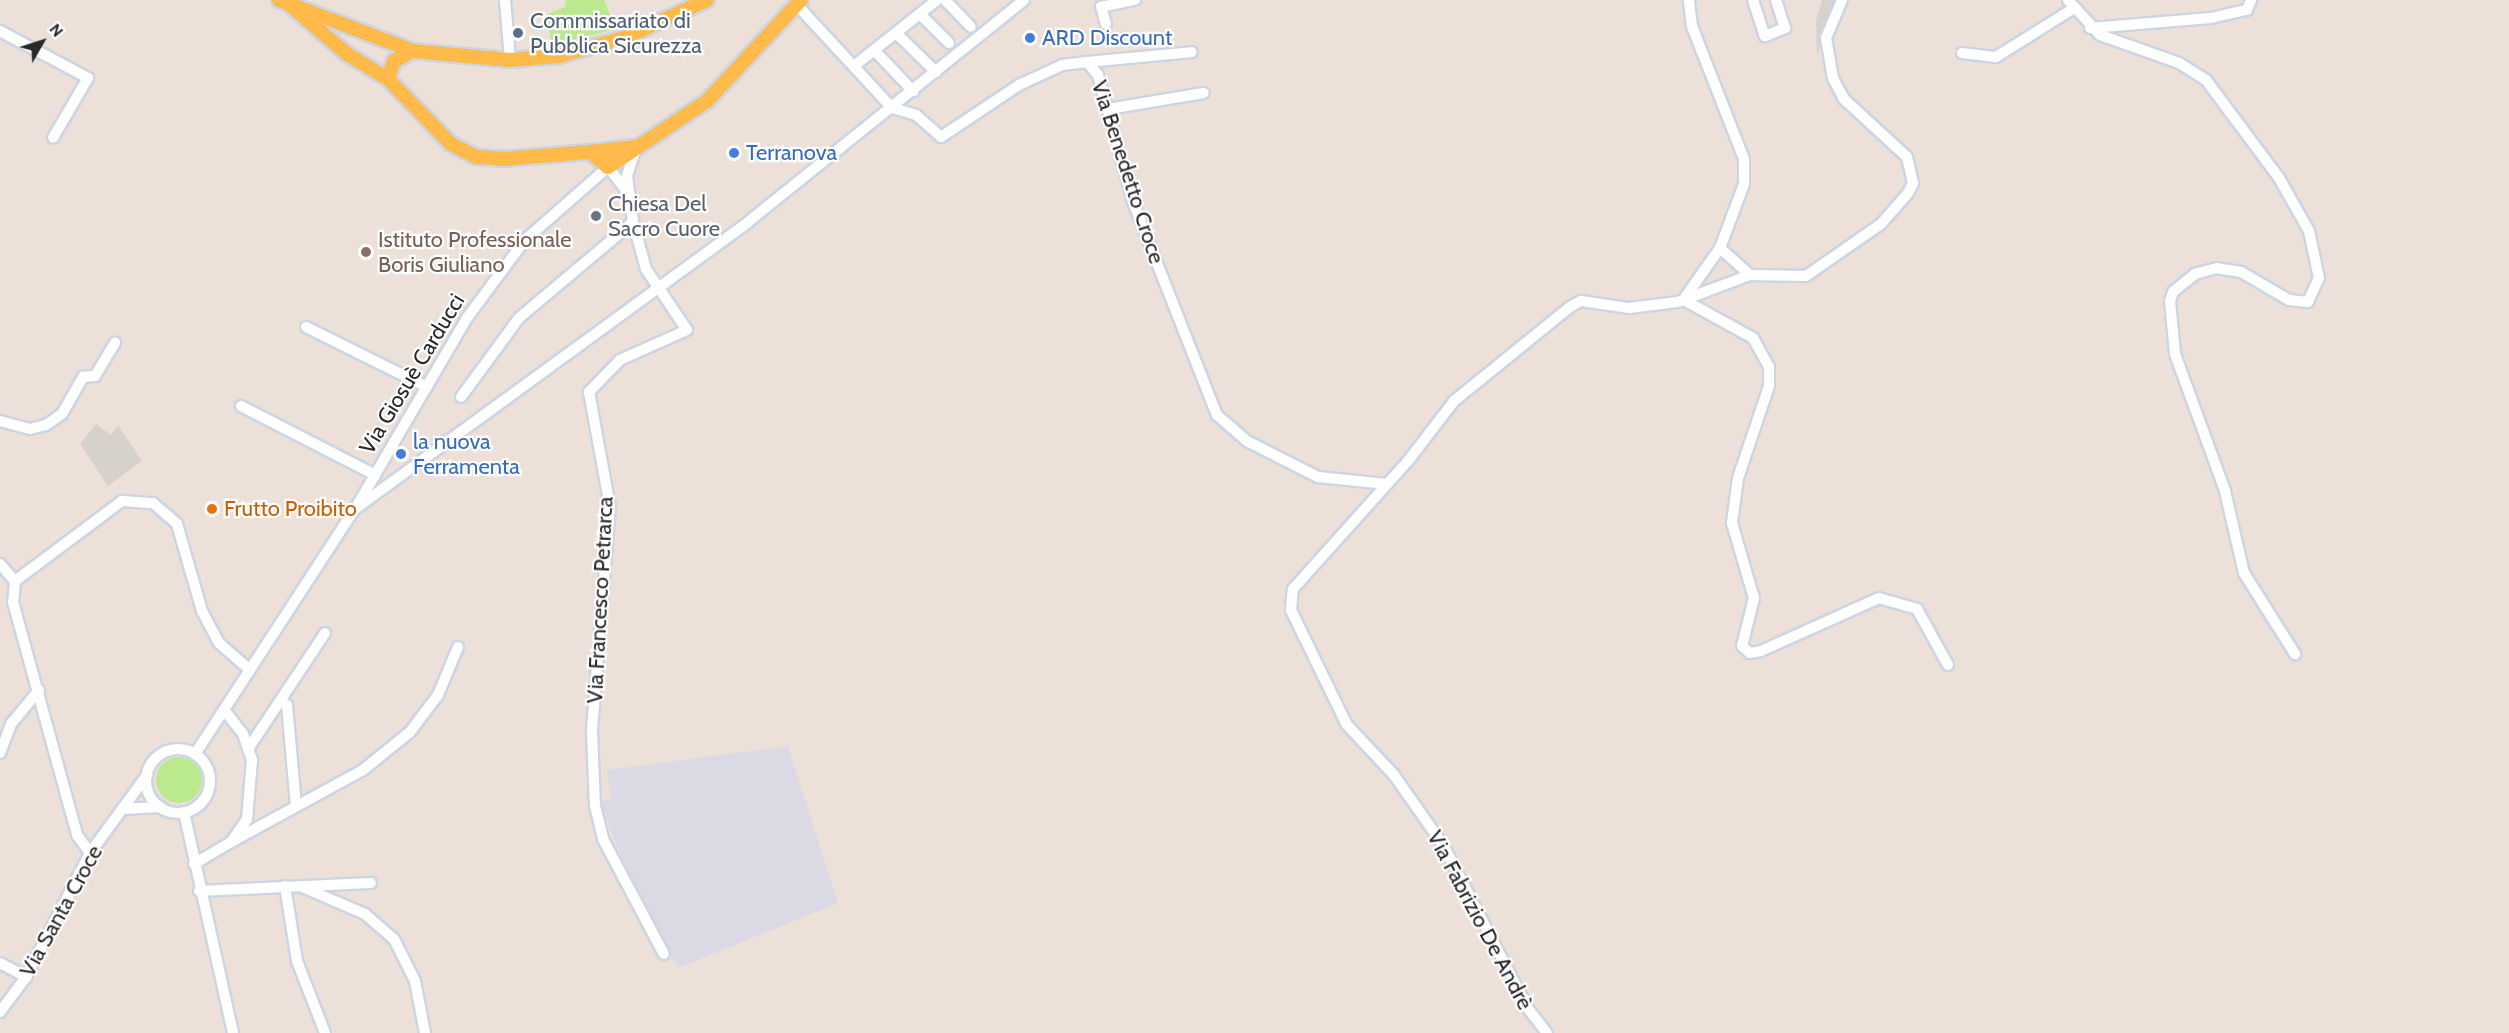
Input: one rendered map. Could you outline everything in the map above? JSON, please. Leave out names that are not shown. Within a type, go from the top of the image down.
[{"type":"main road","points":[[285,3],[339,27],[413,51],[510,60],[559,56],[624,38],[707,0]]},
{"type":"main road","points":[[285,3],[388,79],[444,138],[477,157],[590,152],[636,147]]},
{"type":"main road","name":"Via Giosuè Carducci","points":[[608,167],[714,94],[799,3]]},
{"type":"main road","points":[[326,35],[330,27],[339,27]]},
{"type":"main road","points":[[388,79],[394,61],[413,51]]},
{"type":"main road","points":[[590,152],[608,167]]},
{"type":"street","points":[[505,0],[510,60]]},
{"type":"street","points":[[945,0],[970,27]]},
{"type":"street","points":[[355,508],[659,286],[892,108],[1024,0]]},
{"type":"street","points":[[1106,24],[1101,7],[1135,0]]},
{"type":"street","points":[[1689,0],[1692,26],[1744,159],[1744,183],[1720,248],[1684,300],[1753,338],[1768,367],[1769,386],[1738,478],[1732,523],[1754,598],[1742,646],[1754,653],[1871,599],[1888,598],[1921,613],[1948,665]]},
{"type":"street","points":[[1754,0],[1765,36],[1785,28],[1776,0]]},
{"type":"street","points":[[1720,248],[1750,275],[1806,276],[1881,224],[1913,183],[1907,157],[1844,99],[1833,78],[1826,38],[1842,0]]},
{"type":"street","points":[[2090,28],[2211,18],[2247,10],[2251,0]]},
{"type":"street","points":[[854,66],[932,2]]},
{"type":"street","name":"Via Benedetto Croce","points":[[799,3],[892,108],[916,114],[941,137],[1019,85],[1062,64],[1087,62],[1098,75],[1134,202],[1217,415],[1239,436],[1318,477],[1387,484]]},
{"type":"street","points":[[1962,53],[1996,57],[2071,4],[2090,28],[2180,63],[2206,80],[2279,178],[2309,231],[2319,278],[2308,302],[2289,300],[2241,272],[2217,268],[2187,279],[2170,301],[2175,354],[2225,491],[2244,573],[2295,654]]},
{"type":"street","points":[[920,14],[949,43]]},
{"type":"street","points":[[0,31],[88,78],[53,138]]},
{"type":"street","points":[[896,33],[936,72]]},
{"type":"street","points":[[874,50],[913,91]]},
{"type":"street","points":[[1087,62],[1192,52]]},
{"type":"street","points":[[1108,109],[1204,93]]},
{"type":"street","points":[[627,191],[627,168],[636,147]]},
{"type":"street","name":"Via Francesco Petrarca","points":[[608,167],[627,191],[646,269],[687,330],[620,360],[589,392],[610,506],[592,732],[595,806],[603,839],[664,954]]},
{"type":"street","name":"Via Giosuè Carducci","points":[[250,670],[355,508],[467,318],[525,240],[608,167]]},
{"type":"street","points":[[461,397],[519,318],[633,222]]},
{"type":"street","name":"Via Fabrizio De Andrè","points":[[1547,1033],[1527,1007],[1443,845],[1394,775],[1347,725],[1291,610],[1293,589],[1387,484],[1454,400],[1570,307],[1595,300],[1650,307],[1684,300],[1750,275]]},
{"type":"street","points":[[306,327],[427,387]]},
{"type":"street","points":[[0,422],[30,429],[62,414],[83,377],[95,376],[115,343]]},
{"type":"street","points":[[242,406],[375,475]]},
{"type":"street","points":[[15,581],[122,501],[153,502],[177,524],[202,611],[219,643],[250,670],[195,754]]},
{"type":"street","points":[[0,564],[15,581],[13,602],[39,690],[77,836],[90,853]]},
{"type":"street","points":[[248,749],[325,633]]},
{"type":"street","points":[[194,864],[363,770],[410,732],[438,695],[458,647]]},
{"type":"street","points":[[0,753],[11,724],[39,690]]},
{"type":"street","points":[[280,702],[287,705],[296,806]]},
{"type":"street","points":[[224,710],[248,749],[252,791],[247,819],[231,842]]},
{"type":"street","points":[[160,807],[149,793],[147,775],[164,752],[195,754],[208,771],[208,792],[184,812]]},
{"type":"street","name":"Via Santa Croce","points":[[0,1012],[26,977],[90,853],[147,775]]},
{"type":"street","points":[[122,809],[160,807],[184,812]]},
{"type":"street","points":[[184,812],[199,891],[233,1033]]},
{"type":"street","points":[[199,891],[371,883]]},
{"type":"street","points":[[285,886],[297,961],[325,1033]]},
{"type":"street","points":[[300,886],[365,914],[394,939],[416,981],[425,1033]]},
{"type":"street","points":[[0,963],[26,977]]},
{"type":"shaded area","points":[[1822,0],[1836,0],[1817,55],[1816,21]]},
{"type":"shaded area","points":[[96,424],[111,435],[118,425],[142,461],[108,486],[80,444]]},
{"type":"shaded area","points":[[788,746],[838,903],[678,968],[635,888],[598,801],[611,798],[607,770]]},
{"type":"green space","points":[[566,0],[604,0],[616,29],[551,46],[548,14],[565,7]]},
{"type":"green space","points":[[184,757],[196,763],[201,771],[201,789],[196,797],[188,802],[174,803],[166,800],[159,793],[156,775],[159,767],[166,760]]},
{"type":"place","name":"Commissariato di Pubblica Sicurezza","points":[[518,33]]},
{"type":"place","name":"ARD Discount","points":[[1030,38]]},
{"type":"place","name":"Terranova","points":[[734,153]]},
{"type":"place","name":"Chiesa Del Sacro Cuore","points":[[596,216]]},
{"type":"place","name":"Istituto Professionale Boris Giuliano","points":[[366,252]]},
{"type":"place","name":"la nuova Ferramenta","points":[[401,454]]},
{"type":"place","name":"Frutto Proibito","points":[[212,509]]}]
